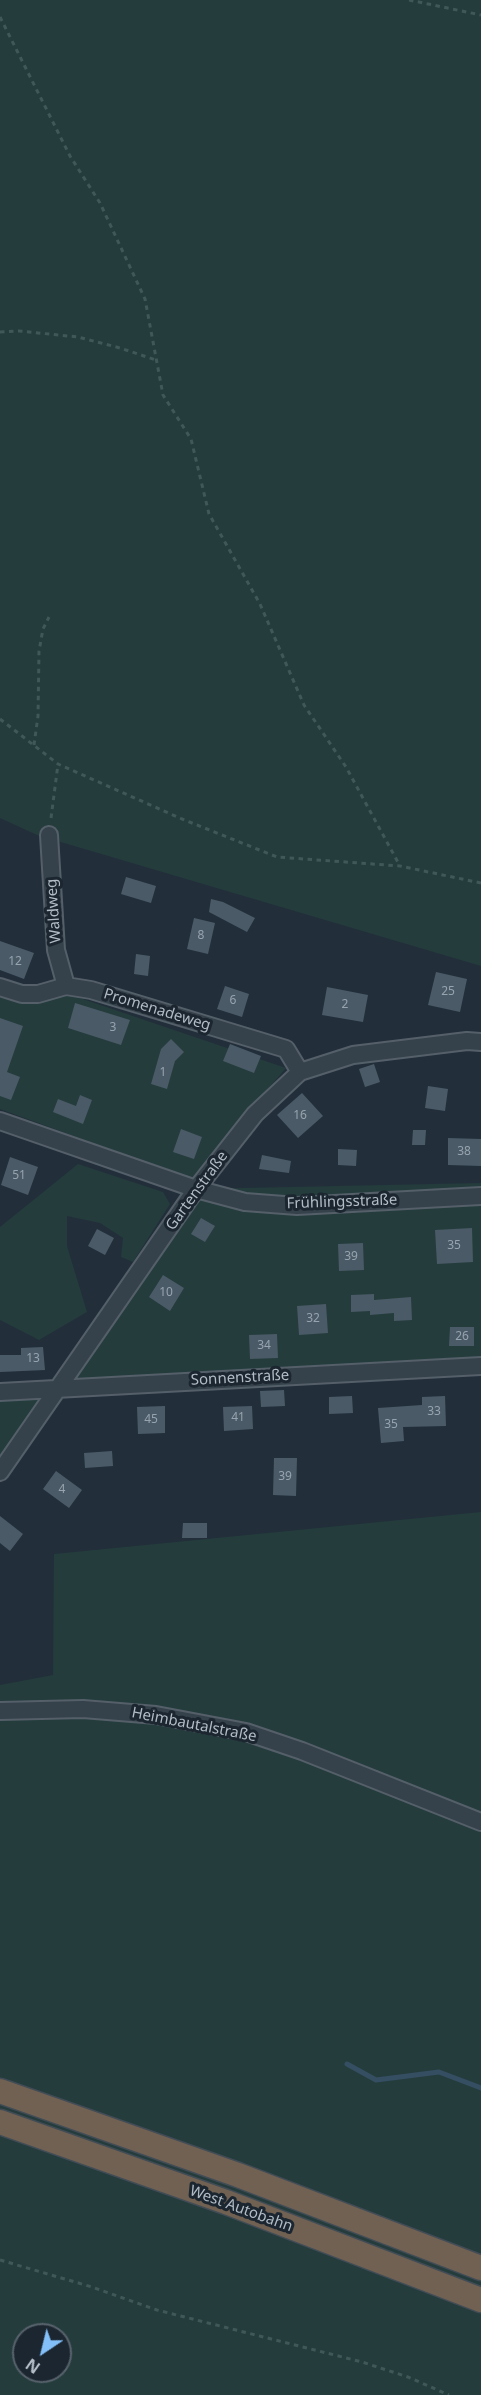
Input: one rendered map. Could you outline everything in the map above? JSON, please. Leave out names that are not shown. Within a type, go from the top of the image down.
[{"type":"highway","name":"West Autobahn","points":[[0,2091],[238,2175],[481,2268]]},
{"type":"highway","name":"West Autobahn","points":[[0,2122],[226,2202],[481,2300]]},
{"type":"street","name":"Waldweg","points":[[48,835],[56,950],[66,987]]},
{"type":"street","name":"Promenadeweg","points":[[0,987],[22,994],[38,994],[66,987],[92,990],[286,1049],[300,1072]]},
{"type":"street","name":"Gartenstraße","points":[[0,1472],[196,1189],[255,1114],[300,1072],[354,1055],[467,1041],[481,1042]]},
{"type":"street","name":"Frühlingsstraße","points":[[0,1121],[196,1189],[245,1202],[297,1206],[481,1196]]},
{"type":"street","name":"Sonnenstraße","points":[[0,1392],[481,1366]]},
{"type":"street","name":"Heimbautalstraße","points":[[0,1711],[83,1709],[146,1714],[246,1732],[302,1751],[481,1822]]},
{"type":"path","points":[[409,0],[481,15]]},
{"type":"path","points":[[0,17],[70,156],[100,203],[145,299],[164,395],[191,439],[209,513],[260,604],[304,705],[346,767],[400,866]]},
{"type":"path","points":[[0,332],[19,331],[78,338],[120,348],[157,361]]},
{"type":"path","points":[[34,745],[38,716],[39,651],[43,630],[49,617]]},
{"type":"path","points":[[0,719],[58,764],[182,819],[277,857],[400,866],[481,883]]},
{"type":"path","points":[[48,835],[58,764]]},
{"type":"path","points":[[0,2260],[92,2287],[157,2310],[362,2362],[408,2377],[450,2395]]},
{"type":"green space","points":[[0,0],[481,0],[481,966],[37,835],[0,818]]},
{"type":"green space","points":[[0,981],[71,995],[286,1068],[191,1179],[0,1109]]},
{"type":"green space","points":[[78,1164],[163,1192],[170,1204],[133,1262],[121,1257],[123,1238],[100,1223],[67,1216],[67,1246],[87,1312],[39,1340],[0,1320],[0,1227]]},
{"type":"green space","points":[[481,1183],[481,1366],[58,1388],[196,1189]]},
{"type":"green space","points":[[0,1388],[58,1388],[0,1474]]},
{"type":"green space","points":[[481,1512],[481,2395],[0,2395],[0,1685],[53,1675],[54,1554]]},
{"type":"building","points":[[126,877],[156,886],[151,903],[121,894]]},
{"type":"building","points":[[211,899],[223,902],[255,918],[247,932],[209,912]]},
{"type":"building","points":[[194,918],[215,923],[208,954],[187,949]]},
{"type":"building","points":[[0,941],[34,953],[24,979],[0,970]]},
{"type":"building","points":[[136,954],[150,956],[148,976],[134,974]]},
{"type":"building","points":[[436,972],[467,979],[460,1012],[428,1005]]},
{"type":"building","points":[[225,986],[249,994],[242,1017],[217,1009]]},
{"type":"building","points":[[327,987],[368,995],[363,1022],[322,1015]]},
{"type":"building","points":[[75,1003],[130,1020],[121,1045],[68,1028]]},
{"type":"building","points":[[0,1018],[23,1026],[7,1072],[20,1077],[11,1100],[0,1096]]},
{"type":"building","points":[[171,1039],[184,1052],[175,1061],[167,1089],[151,1084],[161,1049]]},
{"type":"building","points":[[230,1044],[261,1056],[254,1073],[223,1061]]},
{"type":"building","points":[[374,1064],[380,1082],[365,1087],[359,1069]]},
{"type":"building","points":[[428,1086],[448,1089],[445,1111],[425,1108]]},
{"type":"building","points":[[302,1093],[323,1116],[298,1138],[277,1115]]},
{"type":"building","points":[[80,1095],[92,1100],[83,1124],[53,1112],[58,1099],[76,1106]]},
{"type":"building","points":[[181,1129],[202,1137],[194,1159],[173,1152]]},
{"type":"building","points":[[413,1130],[426,1130],[425,1145],[412,1145]]},
{"type":"building","points":[[448,1138],[481,1139],[481,1166],[448,1165]]},
{"type":"building","points":[[338,1149],[357,1150],[356,1166],[338,1165]]},
{"type":"building","points":[[262,1155],[291,1161],[289,1173],[259,1169]]},
{"type":"building","points":[[10,1157],[38,1167],[28,1195],[1,1185]]},
{"type":"building","points":[[201,1218],[215,1226],[205,1242],[191,1234]]},
{"type":"building","points":[[472,1228],[473,1262],[437,1264],[435,1230]]},
{"type":"building","points":[[97,1229],[114,1238],[105,1255],[88,1246]]},
{"type":"building","points":[[363,1243],[364,1270],[339,1271],[338,1244]]},
{"type":"building","points":[[163,1275],[184,1288],[170,1311],[149,1297]]},
{"type":"building","points":[[374,1294],[374,1300],[411,1297],[412,1320],[394,1321],[394,1313],[370,1315],[370,1311],[351,1312],[351,1295]]},
{"type":"building","points":[[326,1304],[328,1333],[299,1335],[297,1306]]},
{"type":"building","points":[[450,1327],[474,1327],[474,1346],[449,1346]]},
{"type":"building","points":[[277,1334],[278,1358],[250,1359],[249,1335]]},
{"type":"building","points":[[43,1347],[45,1370],[0,1372],[0,1355],[21,1355],[21,1348]]},
{"type":"building","points":[[284,1390],[285,1406],[261,1407],[260,1391]]},
{"type":"building","points":[[352,1396],[353,1413],[329,1414],[329,1397]]},
{"type":"building","points":[[445,1396],[446,1426],[403,1427],[404,1441],[381,1443],[378,1408],[422,1405],[422,1397]]},
{"type":"building","points":[[165,1406],[165,1433],[138,1434],[137,1407]]},
{"type":"building","points":[[252,1406],[253,1429],[224,1431],[223,1407]]},
{"type":"building","points":[[112,1451],[113,1466],[85,1468],[84,1453]]},
{"type":"building","points":[[274,1458],[297,1458],[296,1496],[273,1495]]},
{"type":"building","points":[[56,1471],[82,1490],[69,1508],[43,1489]]},
{"type":"building","points":[[0,1516],[23,1534],[10,1551],[0,1543]]},
{"type":"building","points":[[183,1523],[207,1523],[207,1538],[182,1538]]},
{"type":"waterway","points":[[347,2064],[376,2080],[439,2072],[481,2088]]}]
